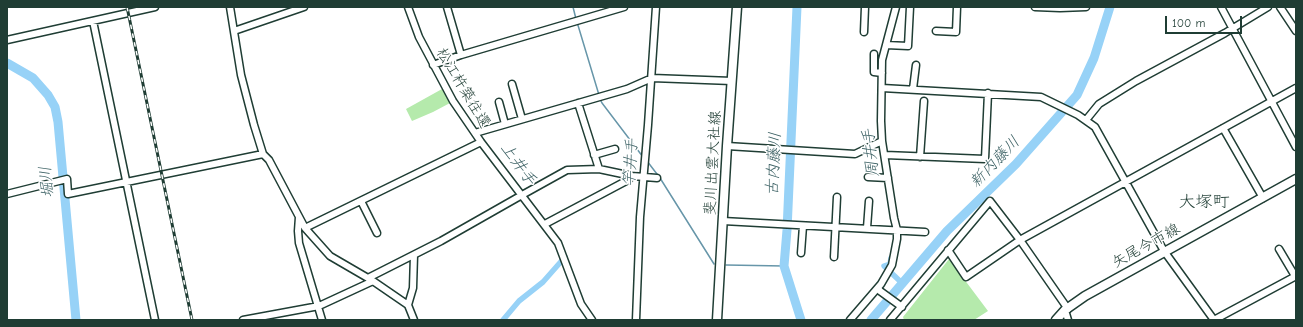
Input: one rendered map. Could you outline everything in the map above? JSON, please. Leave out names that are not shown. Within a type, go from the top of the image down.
[{"type":"main road","name":"斐川出雲大社線","points":[[717,320],[737,7]]},
{"type":"main road","name":"矢尾今市線","points":[[1056,320],[1066,310],[1085,296],[1296,179]]},
{"type":"street","points":[[7,40],[155,7]]},
{"type":"street","points":[[230,7],[242,75],[254,125],[263,154],[269,160],[298,217],[330,256],[370,279],[408,304],[414,320]]},
{"type":"street","points":[[234,31],[304,7]]},
{"type":"street","name":"松江杵築往還","points":[[408,7],[419,37],[453,101],[481,142],[558,243],[581,304],[592,320]]},
{"type":"street","points":[[447,7],[461,55]]},
{"type":"street","points":[[433,65],[461,55],[624,7]]},
{"type":"street","points":[[636,320],[640,217],[652,78],[656,7]]},
{"type":"street","points":[[864,32],[865,7]]},
{"type":"street","points":[[850,320],[879,289],[892,265],[897,239],[897,230],[882,141],[882,60],[896,7]]},
{"type":"street","points":[[886,45],[908,46],[910,7]]},
{"type":"street","points":[[936,31],[956,32],[957,7]]},
{"type":"street","points":[[1035,7],[1083,7]]},
{"type":"street","points":[[1221,7],[1296,147]]},
{"type":"street","points":[[1086,120],[1099,104],[1136,81],[1225,33],[1232,27],[1268,7]]},
{"type":"street","points":[[1280,7],[1296,31]]},
{"type":"street","points":[[93,21],[154,320]]},
{"type":"street","points":[[874,54],[874,72],[882,73]]},
{"type":"street","points":[[913,89],[916,65]]},
{"type":"street","points":[[475,133],[627,89],[652,78],[732,81]]},
{"type":"street","points":[[512,84],[522,119]]},
{"type":"street","points":[[882,88],[1041,97],[1054,102],[1086,120],[1095,127],[1164,251],[1214,320],[1296,276],[1279,249]]},
{"type":"street","points":[[948,250],[966,276],[1020,240],[1296,88]]},
{"type":"street","points":[[884,156],[985,160],[988,93]]},
{"type":"street","points":[[920,157],[924,101]]},
{"type":"street","points":[[499,102],[505,124]]},
{"type":"street","points":[[578,103],[599,169]]},
{"type":"street","points":[[1223,128],[1263,198]]},
{"type":"street","points":[[727,146],[855,154],[882,141]]},
{"type":"street","points":[[306,228],[481,142]]},
{"type":"street","points":[[594,155],[615,149]]},
{"type":"street","points":[[7,194],[67,179],[68,194],[263,154]]},
{"type":"street","points":[[243,320],[318,306],[441,241],[567,170],[599,169],[632,176],[657,178]]},
{"type":"street","points":[[544,224],[628,180],[632,176]]},
{"type":"street","points":[[868,177],[888,178]]},
{"type":"street","points":[[834,257],[837,197]]},
{"type":"street","points":[[362,201],[377,233]]},
{"type":"street","points":[[867,228],[869,201]]},
{"type":"street","points":[[890,320],[990,201],[1020,240],[1066,310],[1068,320]]},
{"type":"street","points":[[298,217],[300,243],[322,320]]},
{"type":"street","points":[[723,221],[925,232]]},
{"type":"street","points":[[801,253],[803,226]]},
{"type":"street","points":[[408,304],[413,288],[414,255]]},
{"type":"street","points":[[879,289],[901,306]]},
{"type":"green space","points":[[442,89],[450,103],[412,121],[406,109]]},
{"type":"green space","points":[[949,259],[988,311],[974,320],[904,320],[903,317]]},
{"type":"waterway","points":[[573,7],[576,19]]},
{"type":"waterway","name":"古内藤川","points":[[797,7],[784,266],[801,320]]},
{"type":"waterway","name":"新内藤川","points":[[871,320],[947,231],[1016,164],[1077,95],[1094,58],[1110,7]]},
{"type":"waterway","points":[[577,22],[599,95]]},
{"type":"waterway","name":"堀川","points":[[7,63],[33,78],[48,95],[55,107],[58,122],[76,320]]},
{"type":"waterway","name":"竿井手","points":[[600,99],[643,157]]},
{"type":"waterway","name":"竿井手","points":[[647,161],[660,178],[714,264]]},
{"type":"waterway","name":"上井手","points":[[503,320],[519,301],[543,282],[565,257]]},
{"type":"waterway","name":"周井手","points":[[891,258],[890,264],[884,266],[903,284]]},
{"type":"waterway","points":[[726,265],[784,266]]},
{"type":"railway","points":[[127,7],[192,320]]},
{"type":"district","name":"大塚町","points":[[1204,202]]}]
